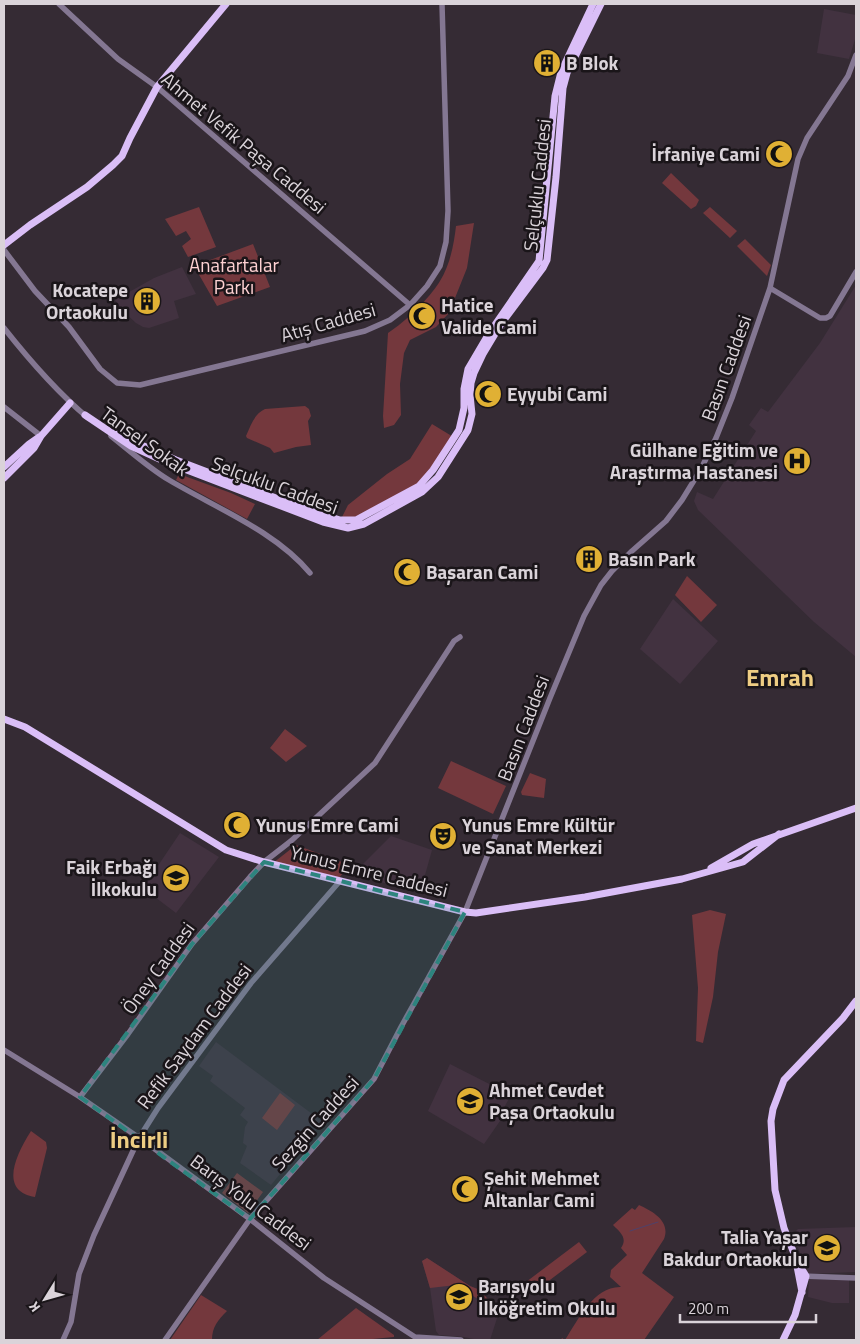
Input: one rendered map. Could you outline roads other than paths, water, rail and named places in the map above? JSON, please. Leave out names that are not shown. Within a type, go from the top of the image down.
[{"type":"main road","points":[[4,245],[30,225],[87,187],[114,165],[122,156],[157,87],[226,4]]},
{"type":"main road","name":"Selçuklu Caddesi","points":[[175,463],[315,513],[350,521],[362,517],[425,481],[459,430],[464,408],[464,389],[468,370],[488,335],[539,261],[555,96],[561,72],[593,4]]},
{"type":"main road","name":"Selçuklu Caddesi","points":[[85,415],[131,446],[323,522],[348,528],[364,524],[431,484],[438,477],[468,430],[472,414],[470,395],[474,373],[483,354],[497,330],[547,260],[563,88],[567,73],[601,4]]},
{"type":"main road","points":[[4,478],[34,448],[41,436],[70,404]]},
{"type":"main road","points":[[4,467],[29,444],[41,436]]},
{"type":"main road","name":"Yunus Emre Caddesi","points":[[4,719],[25,727],[226,850],[264,862],[465,912],[476,913],[585,897],[701,874],[738,864],[754,855],[779,834]]},
{"type":"main road","name":"Yunus Emre Caddesi","points":[[701,874],[750,846],[779,834],[856,808]]},
{"type":"main road","points":[[750,846],[754,849],[754,855]]},
{"type":"main road","points":[[735,854],[735,860],[738,864]]},
{"type":"main road","points":[[802,1292],[775,1190],[771,1121],[773,1109],[784,1080],[843,1018],[856,1001]]},
{"type":"main road","points":[[783,1340],[795,1315],[806,1276],[794,1256]]},
{"type":"street","name":"Ahmet Vefik Paşa Caddesi","points":[[58,4],[118,58],[157,87],[410,305]]},
{"type":"street","name":"Atış Caddesi","points":[[4,250],[35,292],[69,327],[100,369],[112,380],[123,385],[140,385],[366,331],[390,320],[410,305],[427,286],[440,266],[446,242],[448,212],[442,4]]},
{"type":"street","name":"Basın Caddesi","points":[[465,912],[584,616],[601,585],[612,571],[666,520],[682,500],[701,469],[716,438],[732,398],[770,288],[801,152],[806,138],[848,76],[856,55]]},
{"type":"street","points":[[770,288],[820,318],[826,318],[830,316],[856,272]]},
{"type":"street","name":"Tansel Sokak","points":[[4,328],[40,373],[70,404],[167,479],[267,535],[300,561],[310,573]]},
{"type":"street","points":[[4,407],[41,436]]},
{"type":"street","points":[[264,862],[291,841],[375,763],[454,641],[460,637]]},
{"type":"street","name":"Öney Caddesi","points":[[80,1097],[128,1034],[192,944],[264,862]]},
{"type":"street","name":"Refik Saydam Caddesi","points":[[63,1340],[71,1322],[79,1274],[139,1138],[158,1108],[251,983],[340,881]]},
{"type":"street","name":"Sezgin Caddesi","points":[[165,1340],[250,1219],[374,1079],[400,1028],[465,912]]},
{"type":"street","name":"Barış Yolu Caddesi","points":[[4,1050],[80,1097],[139,1138],[250,1219],[324,1278],[415,1337],[461,1340]]},
{"type":"street","points":[[798,1276],[856,1278]]},
{"type":"waterway","points":[[630,1231],[658,1222]]},
{"type":"place","name":"B Blok","points":[[547,63]]},
{"type":"place","name":"İrfaniye Cami","points":[[779,154]]},
{"type":"place","name":"Kocatepe Ortaokulu","points":[[147,301]]},
{"type":"place","name":"Hatice Valide Cami","points":[[422,316]]},
{"type":"place","name":"Eyyubi Cami","points":[[488,394]]},
{"type":"place","name":"Gülhane Eğitim ve Araştırma Hastanesi","points":[[797,461]]},
{"type":"place","name":"Basın Park","points":[[589,559]]},
{"type":"place","name":"Başaran Cami","points":[[407,572]]},
{"type":"place","name":"Yunus Emre Cami","points":[[237,825]]},
{"type":"place","name":"Yunus Emre Kültür ve Sanat Merkezi","points":[[443,836]]},
{"type":"place","name":"Faik Erbağı İlkokulu","points":[[176,878]]},
{"type":"place","name":"Ahmet Cevdet Paşa Ortaokulu","points":[[470,1101]]},
{"type":"place","name":"Şehit Mehmet Altanlar Cami","points":[[465,1189]]},
{"type":"place","name":"Talia Yaşar Bakdur Ortaokulu","points":[[827,1248]]},
{"type":"place","name":"Barışyolu İlköğretim Okulu","points":[[459,1297]]},
{"type":"district","name":"Emrah","points":[[780,678]]},
{"type":"district","name":"İncirli","points":[[139,1140]]},
{"type":"park label","name":"Anafartalar Parkı","points":[[234,276]]}]
